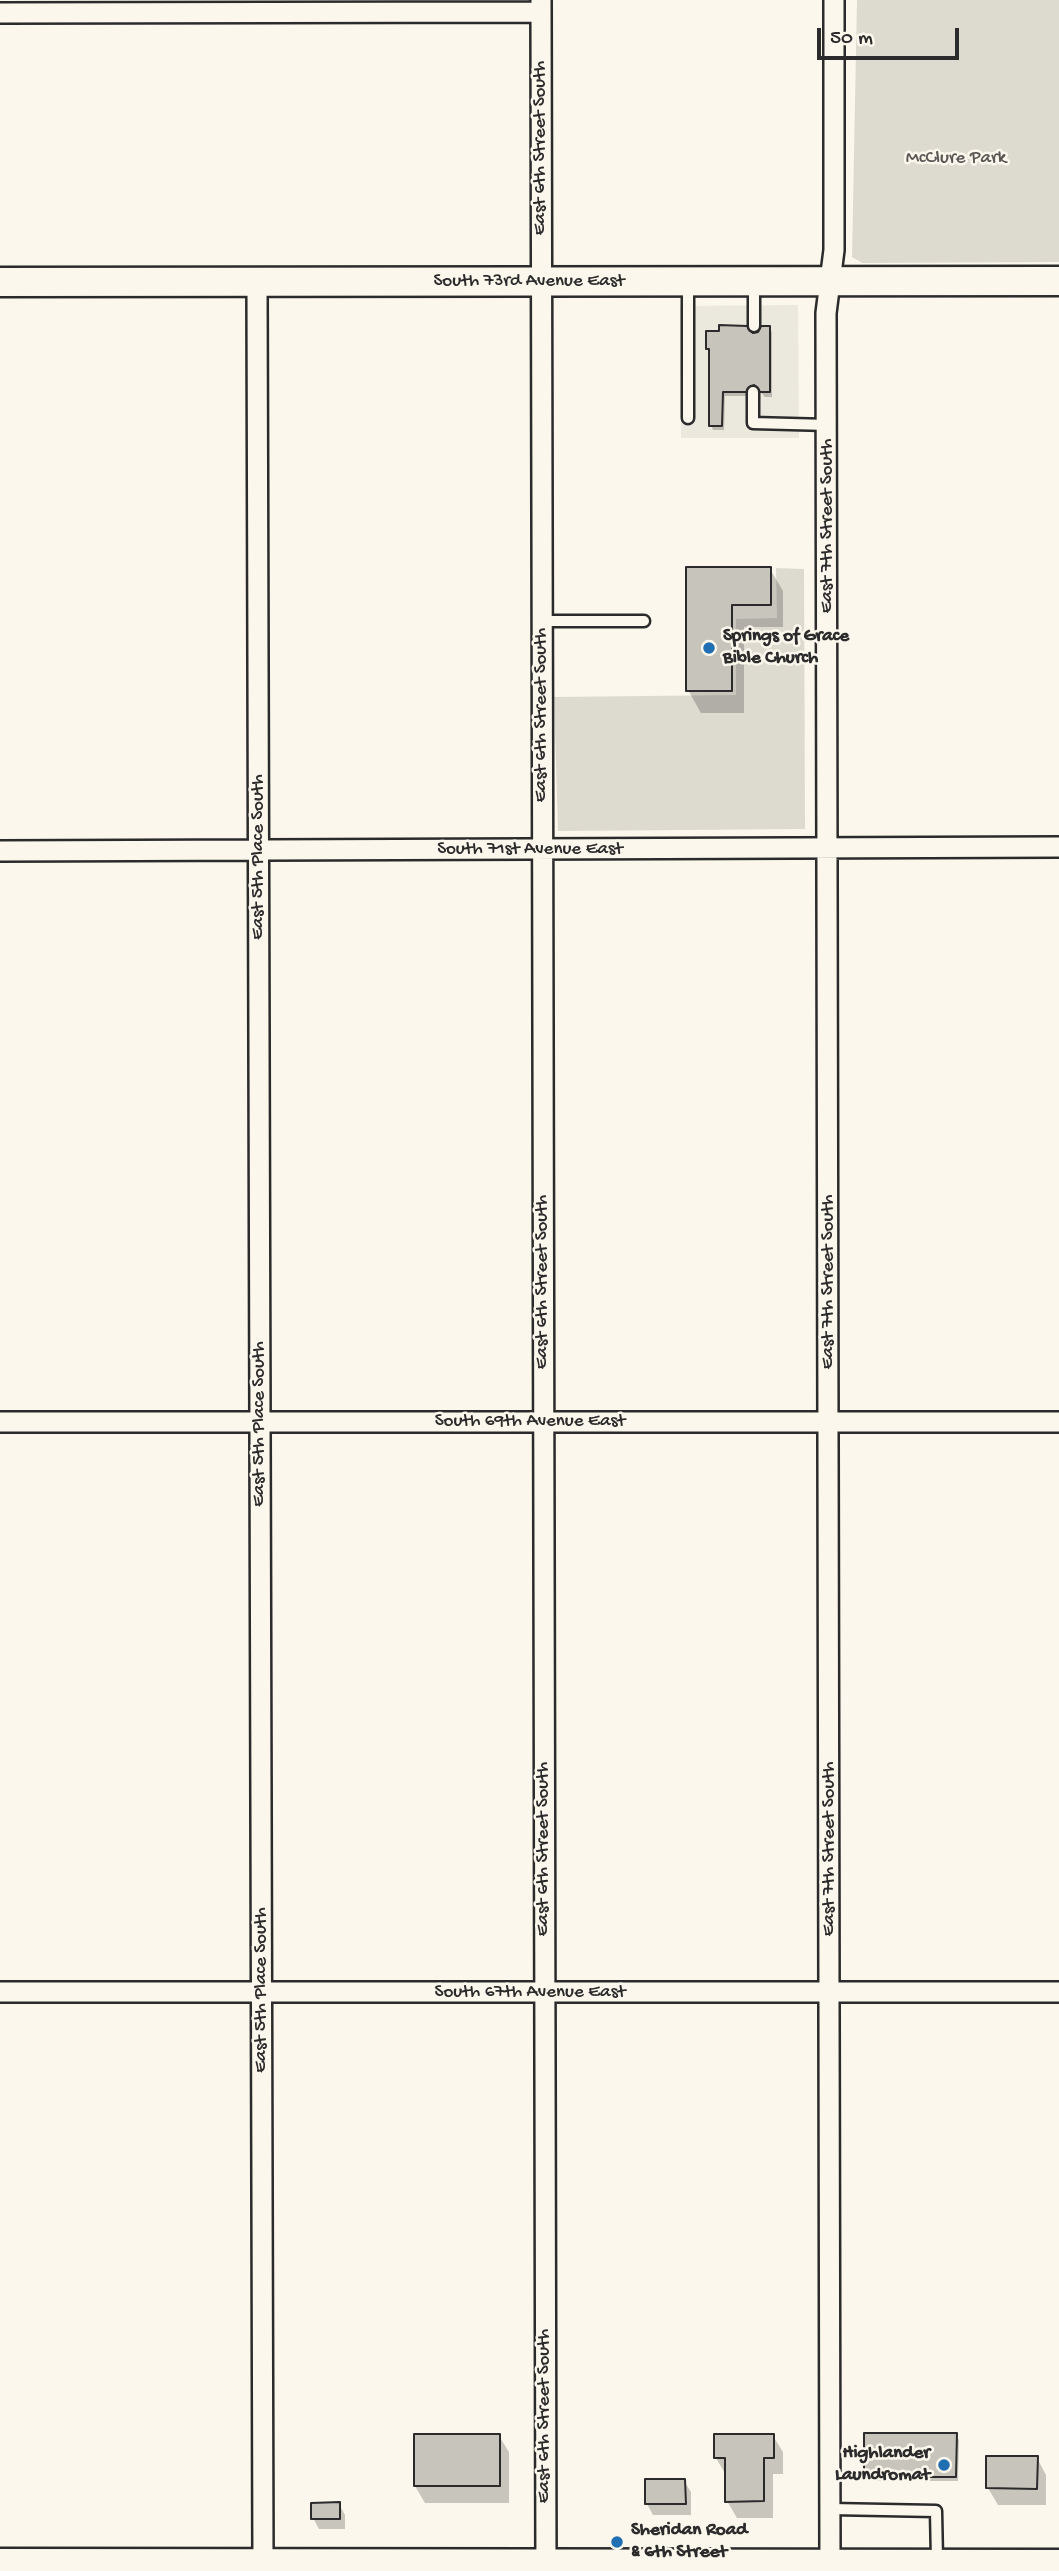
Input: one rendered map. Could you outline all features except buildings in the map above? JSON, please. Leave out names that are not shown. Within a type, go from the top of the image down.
[{"type":"street","name":"East 7th Street South","points":[[830,2568],[827,313],[834,250],[834,0]]},
{"type":"street","points":[[0,13],[541,6]]},
{"type":"street","name":"East 6th Street South","points":[[541,6],[546,2564]]},
{"type":"street","name":"South 73rd Avenue East","points":[[0,282],[257,284],[1059,281]]},
{"type":"street","name":"East 5th Place South","points":[[257,284],[263,2563]]},
{"type":"street","name":"South 71st Avenue East","points":[[0,851],[1059,847]]},
{"type":"street","name":"South 69th Avenue East","points":[[0,1422],[1059,1422]]},
{"type":"street","name":"South 67th Avenue East","points":[[0,1992],[1059,1992]]},
{"type":"street","points":[[0,2563],[59,2567],[263,2563],[310,2567],[508,2567],[546,2564],[780,2568],[1059,2564]]},
{"type":"lane","points":[[688,281],[688,418]]},
{"type":"lane","points":[[754,281],[754,326]]},
{"type":"lane","points":[[753,392],[753,423],[828,425]]},
{"type":"lane","points":[[541,621],[644,621]]},
{"type":"lane","points":[[831,2509],[936,2511],[954,2566]]},
{"type":"shaded area","points":[[798,305],[799,438],[681,438],[680,306]]},
{"type":"green space","name":"McClure Park","points":[[857,0],[1059,0],[1059,262],[862,263],[852,257]]},
{"type":"green space","points":[[776,568],[804,569],[805,829],[558,831],[554,697],[736,695],[736,619],[777,618]]},
{"type":"place","name":"Springs of Grace Bible Church","points":[[709,648]]},
{"type":"place","name":"Highlander Laundromat","points":[[944,2465]]},
{"type":"place","name":"Sheridan Road & 6th Street","points":[[617,2542]]}]
